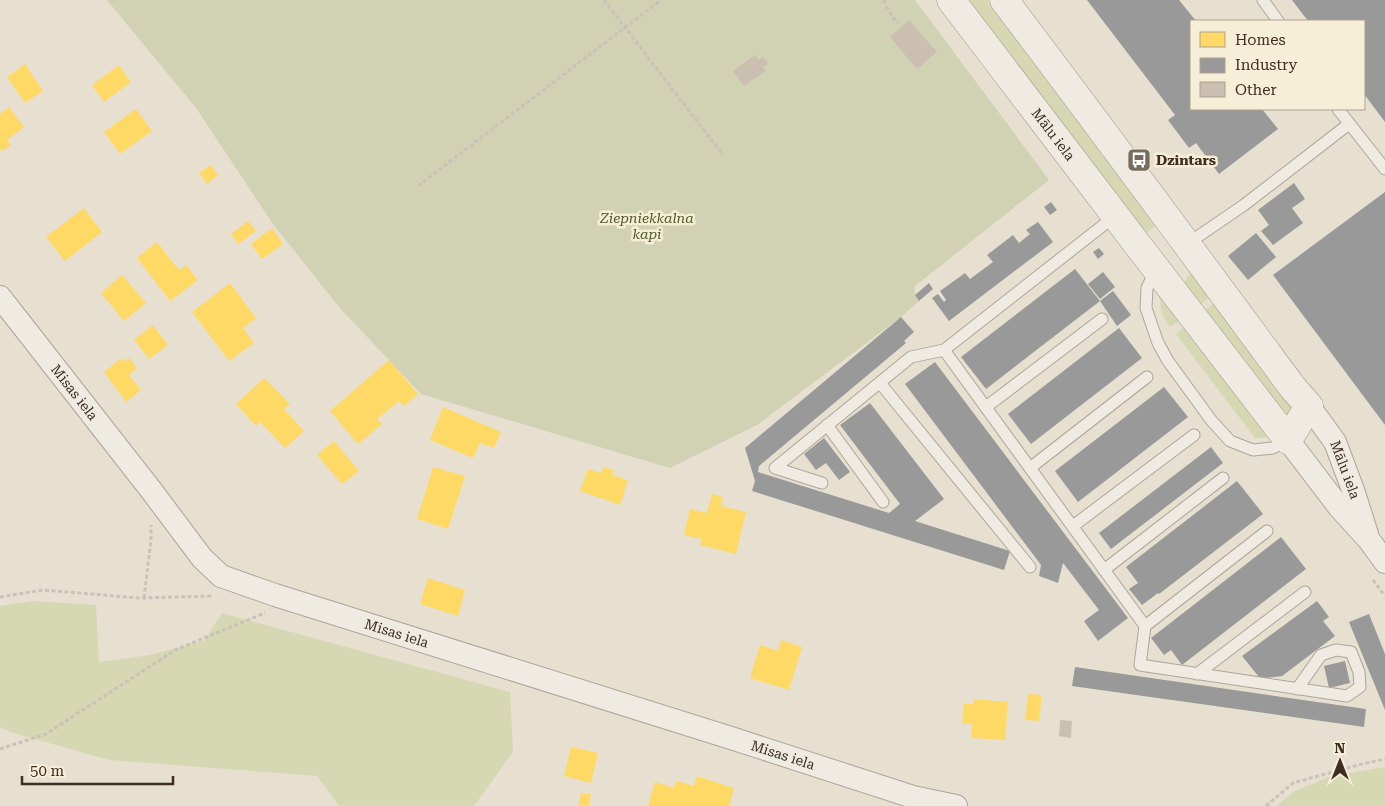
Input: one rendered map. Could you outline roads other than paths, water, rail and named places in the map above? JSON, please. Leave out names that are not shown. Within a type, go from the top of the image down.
[{"type":"street","name":"Mālu iela","points":[[951,0],[1338,507],[1369,540],[1385,562]]},
{"type":"street","name":"Mālu iela","points":[[1004,0],[1335,442],[1369,540]]},
{"type":"street","points":[[1156,269],[1188,244]]},
{"type":"street","name":"Misas iela","points":[[0,296],[202,558],[221,576],[913,797],[956,806]]},
{"type":"street","points":[[1288,440],[1309,406]]},
{"type":"lane","points":[[1263,0],[1277,20]]},
{"type":"lane","points":[[1339,110],[1385,169]]},
{"type":"lane","points":[[1188,244],[1244,205],[1349,124]]},
{"type":"lane","points":[[822,484],[775,468],[911,357],[944,350],[1115,216]]},
{"type":"lane","points":[[1156,269],[1148,288],[1146,308],[1158,343],[1168,361],[1211,420],[1230,441],[1253,450],[1273,448],[1288,440]]},
{"type":"lane","points":[[986,407],[1102,319]]},
{"type":"lane","points":[[944,350],[1145,626],[1140,665],[1297,689],[1347,696],[1360,687],[1359,672],[1351,652],[1336,650],[1321,655],[1297,689]]},
{"type":"lane","points":[[1030,468],[1147,377]]},
{"type":"lane","points":[[880,383],[1030,567]]},
{"type":"lane","points":[[827,426],[883,502]]},
{"type":"lane","points":[[1073,526],[1194,435]]},
{"type":"lane","points":[[1104,570],[1223,478]]},
{"type":"lane","points":[[1145,626],[1267,531]]},
{"type":"lane","points":[[1198,674],[1305,592]]},
{"type":"place","name":"Dzintars","points":[[1139,160]]},
{"type":"park label","name":"Ziepniekkalna kapi","points":[[647,226]]}]
